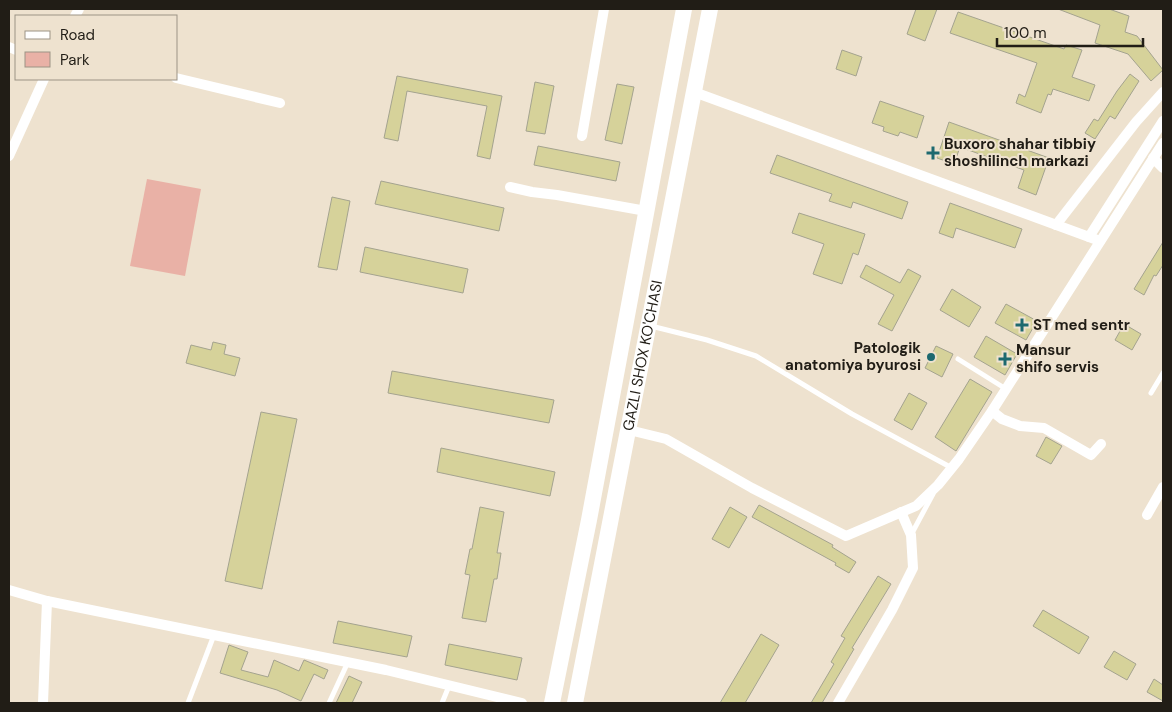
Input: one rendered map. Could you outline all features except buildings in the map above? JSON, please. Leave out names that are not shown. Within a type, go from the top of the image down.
[{"type":"highway","name":"GAZLI SHOX KO'CHASI","points":[[552,703],[589,520],[684,9]]},
{"type":"highway","name":"GAZLI SHOX KO'CHASI","points":[[575,703],[710,9]]},
{"type":"street","points":[[582,136],[604,9]]},
{"type":"street","points":[[178,78],[280,103]]},
{"type":"street","points":[[9,156],[44,80]]},
{"type":"street","points":[[694,92],[1100,240]]},
{"type":"street","points":[[1056,224],[1136,122],[1163,92]]},
{"type":"street","points":[[1089,237],[1163,121]]},
{"type":"street","points":[[629,430],[666,439],[752,488],[846,536],[916,506],[938,485],[952,468],[992,411],[1163,143]]},
{"type":"street","points":[[1153,158],[1163,168]]},
{"type":"street","points":[[510,187],[646,211]]},
{"type":"street","points":[[992,411],[1002,419],[1020,426],[1044,428],[1091,455],[1100,444]]},
{"type":"street","points":[[1147,515],[1163,487]]},
{"type":"street","points":[[838,703],[892,610],[913,568],[911,535],[900,512]]},
{"type":"street","points":[[9,590],[47,601],[348,662],[522,703]]},
{"type":"street","points":[[43,703],[47,601]]},
{"type":"lane","points":[[648,326],[707,340],[756,356],[852,414],[952,468]]},
{"type":"lane","points":[[958,359],[1006,388]]},
{"type":"lane","points":[[1151,393],[1163,373]]},
{"type":"lane","points":[[911,535],[938,485]]},
{"type":"lane","points":[[188,703],[214,635]]},
{"type":"lane","points":[[329,703],[348,662]]},
{"type":"lane","points":[[442,703],[450,685]]},
{"type":"green space","points":[[147,179],[201,189],[185,276],[130,266]]},
{"type":"place","name":"Buxoro shahar tibbiy shoshilinch markazi","points":[[933,153]]},
{"type":"place","name":"ST med sentr","points":[[1022,325]]},
{"type":"place","name":"Patologik anatomiya byurosi","points":[[931,357]]},
{"type":"place","name":"Mansur shifo servis","points":[[1005,359]]}]
